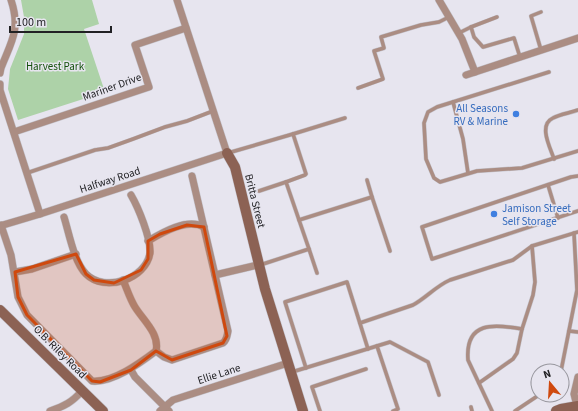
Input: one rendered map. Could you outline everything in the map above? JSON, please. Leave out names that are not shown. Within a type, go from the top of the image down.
[{"type":"street","points":[[0,70],[15,33],[15,13],[11,0]]},
{"type":"street","name":"Britta Street","points":[[177,0],[227,153],[235,167],[258,265],[303,411]]},
{"type":"street","points":[[439,0],[459,33],[475,72]]},
{"type":"street","name":"Mariner Drive","points":[[14,132],[149,86],[135,45],[186,28]]},
{"type":"street","points":[[466,75],[578,38]]},
{"type":"street","points":[[0,84],[0,90],[40,214]]},
{"type":"street","name":"Halfway Road","points":[[0,226],[227,153]]},
{"type":"street","points":[[156,351],[164,357],[172,360],[223,343],[226,340],[228,331],[192,176]]},
{"type":"street","points":[[64,217],[81,267],[86,274],[94,280],[114,283],[136,273],[145,265],[150,251],[146,232],[131,195]]},
{"type":"street","points":[[148,241],[177,227],[199,224],[204,227]]},
{"type":"street","points":[[0,226],[11,255],[18,297],[27,315],[92,381],[100,382],[131,370],[156,351],[157,342],[154,334],[134,306],[123,280]]},
{"type":"street","points":[[14,272],[32,269],[76,254]]},
{"type":"street","points":[[215,275],[258,265]]},
{"type":"street","name":"O.B. Riley Road","points":[[0,310],[103,411]]},
{"type":"street","name":"Ellie Lane","points":[[165,410],[173,400],[290,368]]},
{"type":"street","points":[[131,370],[135,377],[165,410]]},
{"type":"street","points":[[556,411],[577,406],[574,394],[578,377]]},
{"type":"street","points":[[50,411],[62,408],[72,402],[82,391]]},
{"type":"lane","points":[[541,12],[531,16],[541,50]]},
{"type":"lane","points":[[358,88],[383,79],[374,51],[384,48],[381,38],[421,25],[439,22],[449,17]]},
{"type":"lane","points":[[459,33],[497,17]]},
{"type":"lane","points":[[471,27],[474,37],[483,47],[514,38],[520,57]]},
{"type":"lane","points":[[549,72],[437,107],[428,112],[424,122],[426,159],[434,178],[440,182],[468,173],[522,168],[578,151]]},
{"type":"lane","points":[[453,102],[463,139],[468,173]]},
{"type":"lane","points":[[554,159],[545,130],[547,123],[552,118],[578,110]]},
{"type":"lane","points":[[27,173],[96,150],[108,148],[213,111]]},
{"type":"lane","points":[[227,153],[236,152],[345,118]]},
{"type":"lane","points":[[259,191],[306,174],[293,134]]},
{"type":"lane","points":[[578,176],[422,227],[432,259],[578,211]]},
{"type":"lane","points":[[367,180],[390,252]]},
{"type":"lane","points":[[286,182],[317,273]]},
{"type":"lane","points":[[548,185],[558,218]]},
{"type":"lane","points":[[299,220],[372,197]]},
{"type":"lane","points":[[360,322],[413,305],[443,283],[513,260],[532,246],[576,233],[577,290],[563,363]]},
{"type":"lane","points":[[479,383],[513,359],[517,353],[522,329],[533,295],[535,282],[532,246]]},
{"type":"lane","points":[[258,265],[309,249]]},
{"type":"lane","points":[[306,368],[285,302],[347,282],[368,349]]},
{"type":"lane","points":[[492,411],[468,360],[467,352],[472,337],[478,331],[490,325],[501,325],[522,329]]},
{"type":"lane","points":[[569,331],[578,332]]},
{"type":"lane","points":[[290,368],[306,368],[390,342],[428,362],[439,395]]},
{"type":"lane","points":[[377,346],[398,409],[393,411]]},
{"type":"lane","points":[[320,411],[312,386],[366,368]]},
{"type":"lane","points":[[515,411],[530,401]]},
{"type":"highlighted area","points":[[187,225],[204,227],[227,336],[223,343],[172,360],[156,351],[131,370],[100,382],[92,381],[27,315],[18,297],[15,272],[76,254],[86,274],[94,280],[114,283],[141,270],[148,259],[148,241],[160,234]]},
{"type":"green space","name":"Harvest Park","points":[[21,0],[92,0],[99,24],[84,29],[105,92],[18,120],[8,89],[10,69],[24,34],[24,17]]},
{"type":"place","name":"All Seasons RV & Marine","points":[[516,114]]},
{"type":"place","name":"Jamison Street Self Storage","points":[[494,214]]}]
